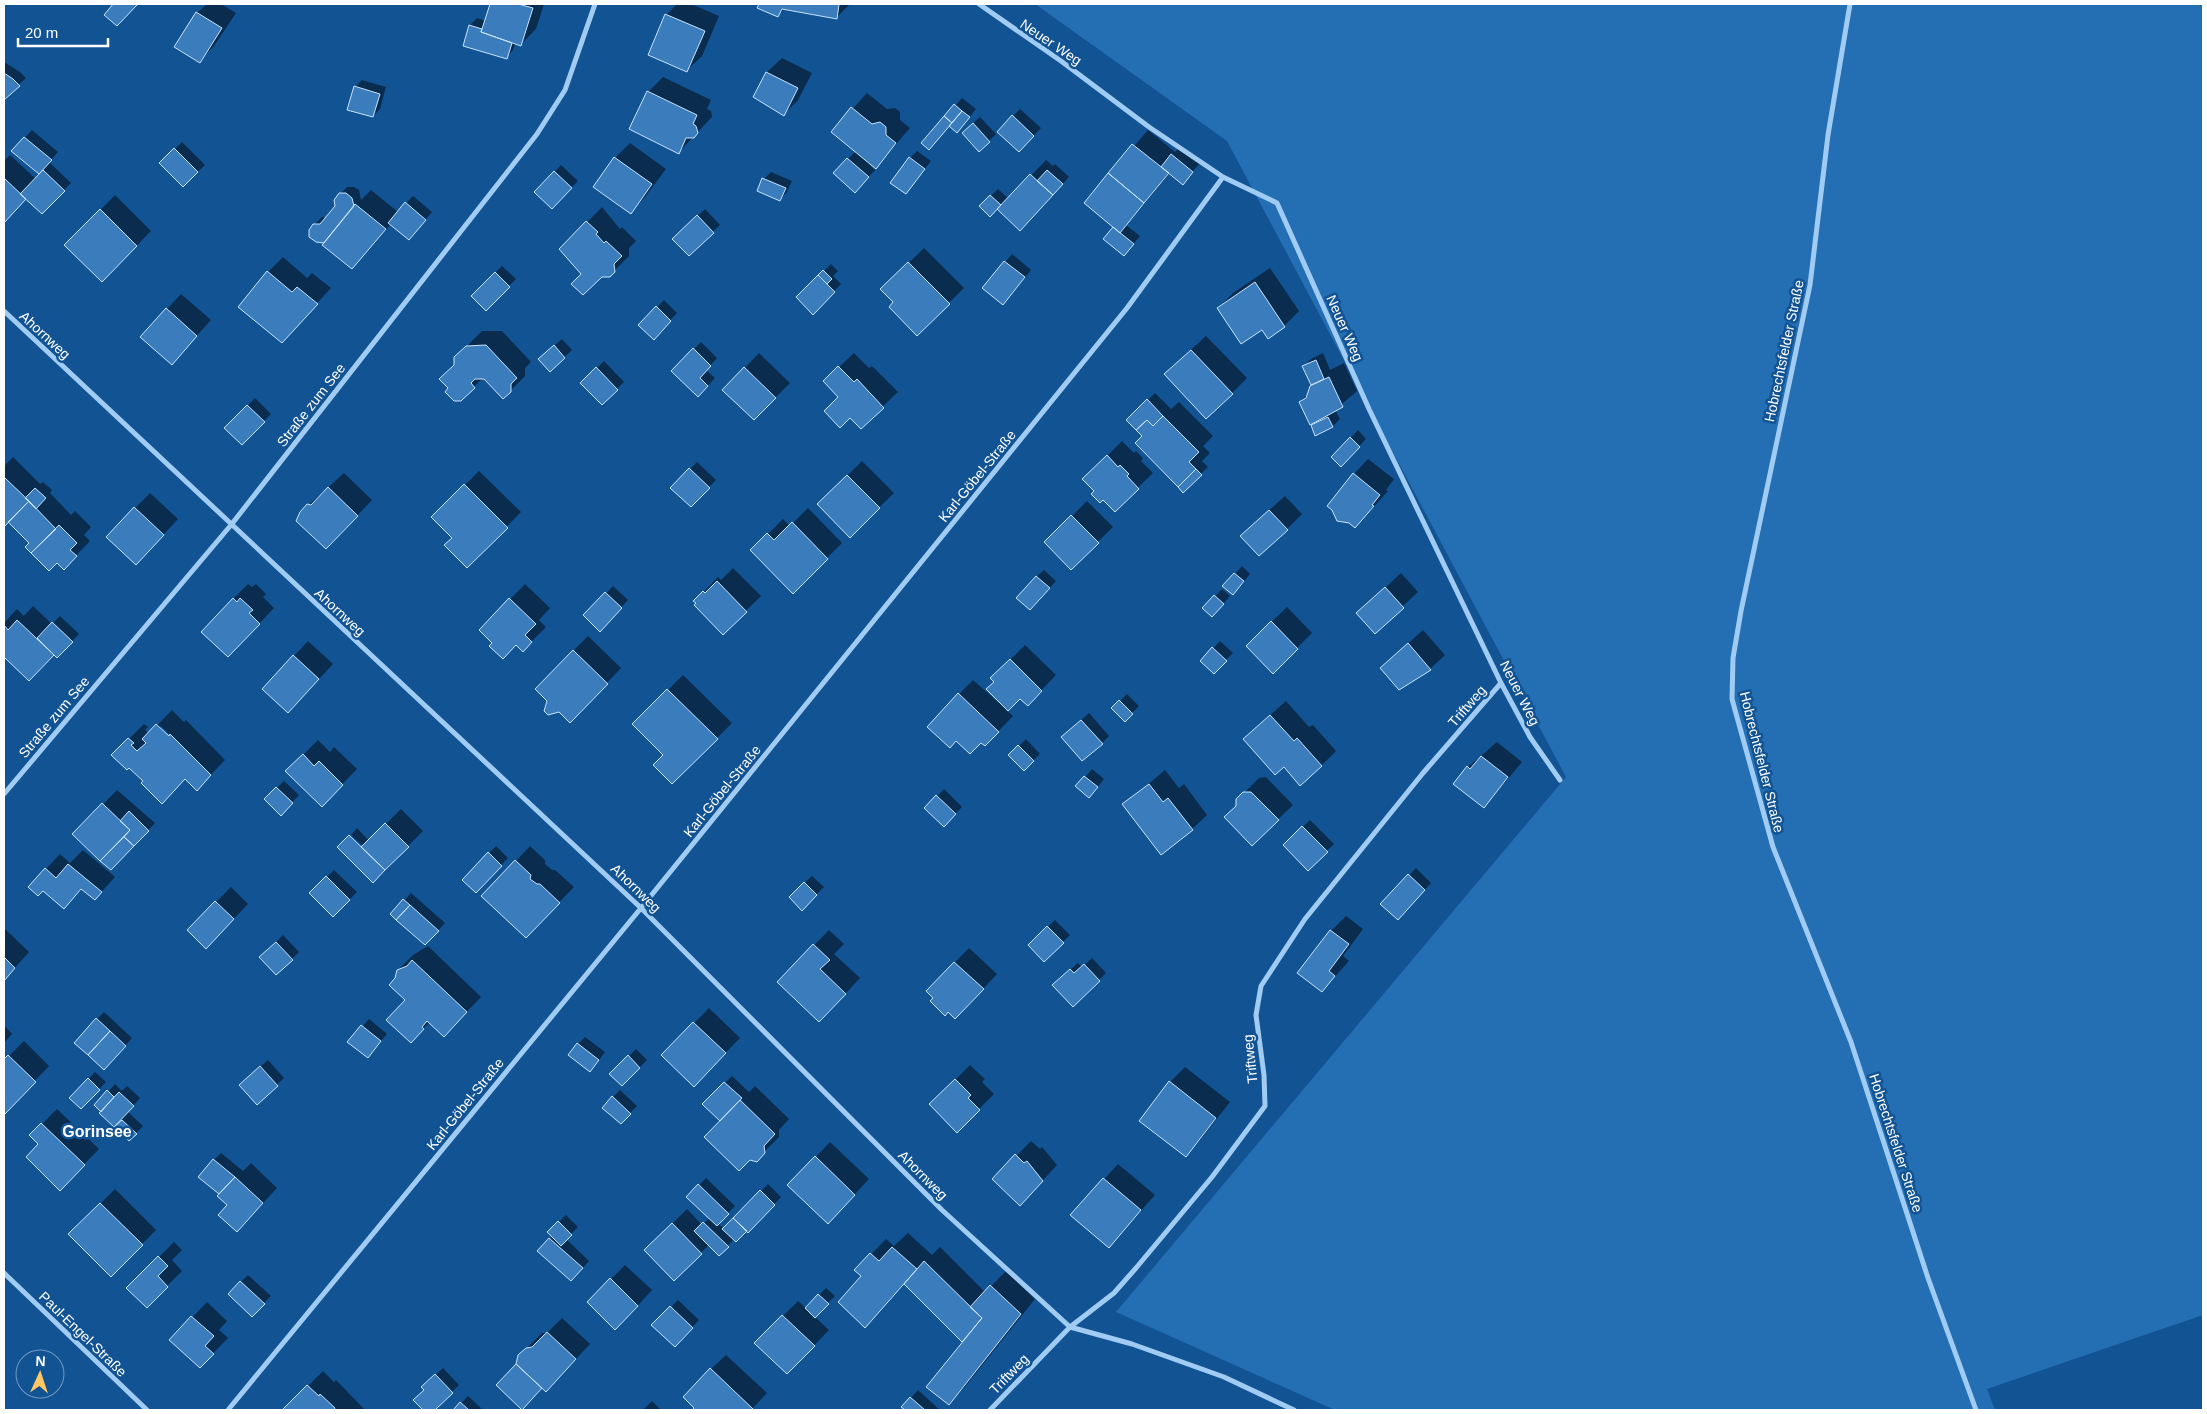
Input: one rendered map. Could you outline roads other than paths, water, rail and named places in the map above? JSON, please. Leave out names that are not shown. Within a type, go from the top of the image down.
[{"type":"street","name":"Straße zum See","points":[[4,794],[231,525],[537,134],[565,90],[595,4]]},
{"type":"street","name":"Neuer Weg","points":[[979,4],[1061,61],[1149,128],[1223,177],[1277,203],[1369,409],[1501,683],[1530,736],[1560,780]]},
{"type":"street","name":"Hobrechtsfelder Straße","points":[[1850,4],[1828,135],[1810,285],[1741,611],[1733,658],[1732,699],[1773,847],[1851,1042],[1928,1278],[1976,1410]]},
{"type":"street","name":"Karl-Göbel-Straße","points":[[228,1410],[641,908],[1128,308],[1223,177]]},
{"type":"street","name":"Ahornweg","points":[[4,312],[641,908],[942,1210],[1070,1327],[1132,1344],[1224,1377],[1294,1410]]},
{"type":"street","name":"Triftweg","points":[[990,1410],[1070,1327],[1114,1293],[1212,1177],[1265,1106],[1264,1075],[1256,1015],[1260,986],[1305,919],[1423,773],[1501,683]]},
{"type":"street","name":"Paul-Engel-Straße","points":[[4,1273],[147,1410]]},
{"type":"district","name":"Gorinsee","points":[[97,1131]]}]
